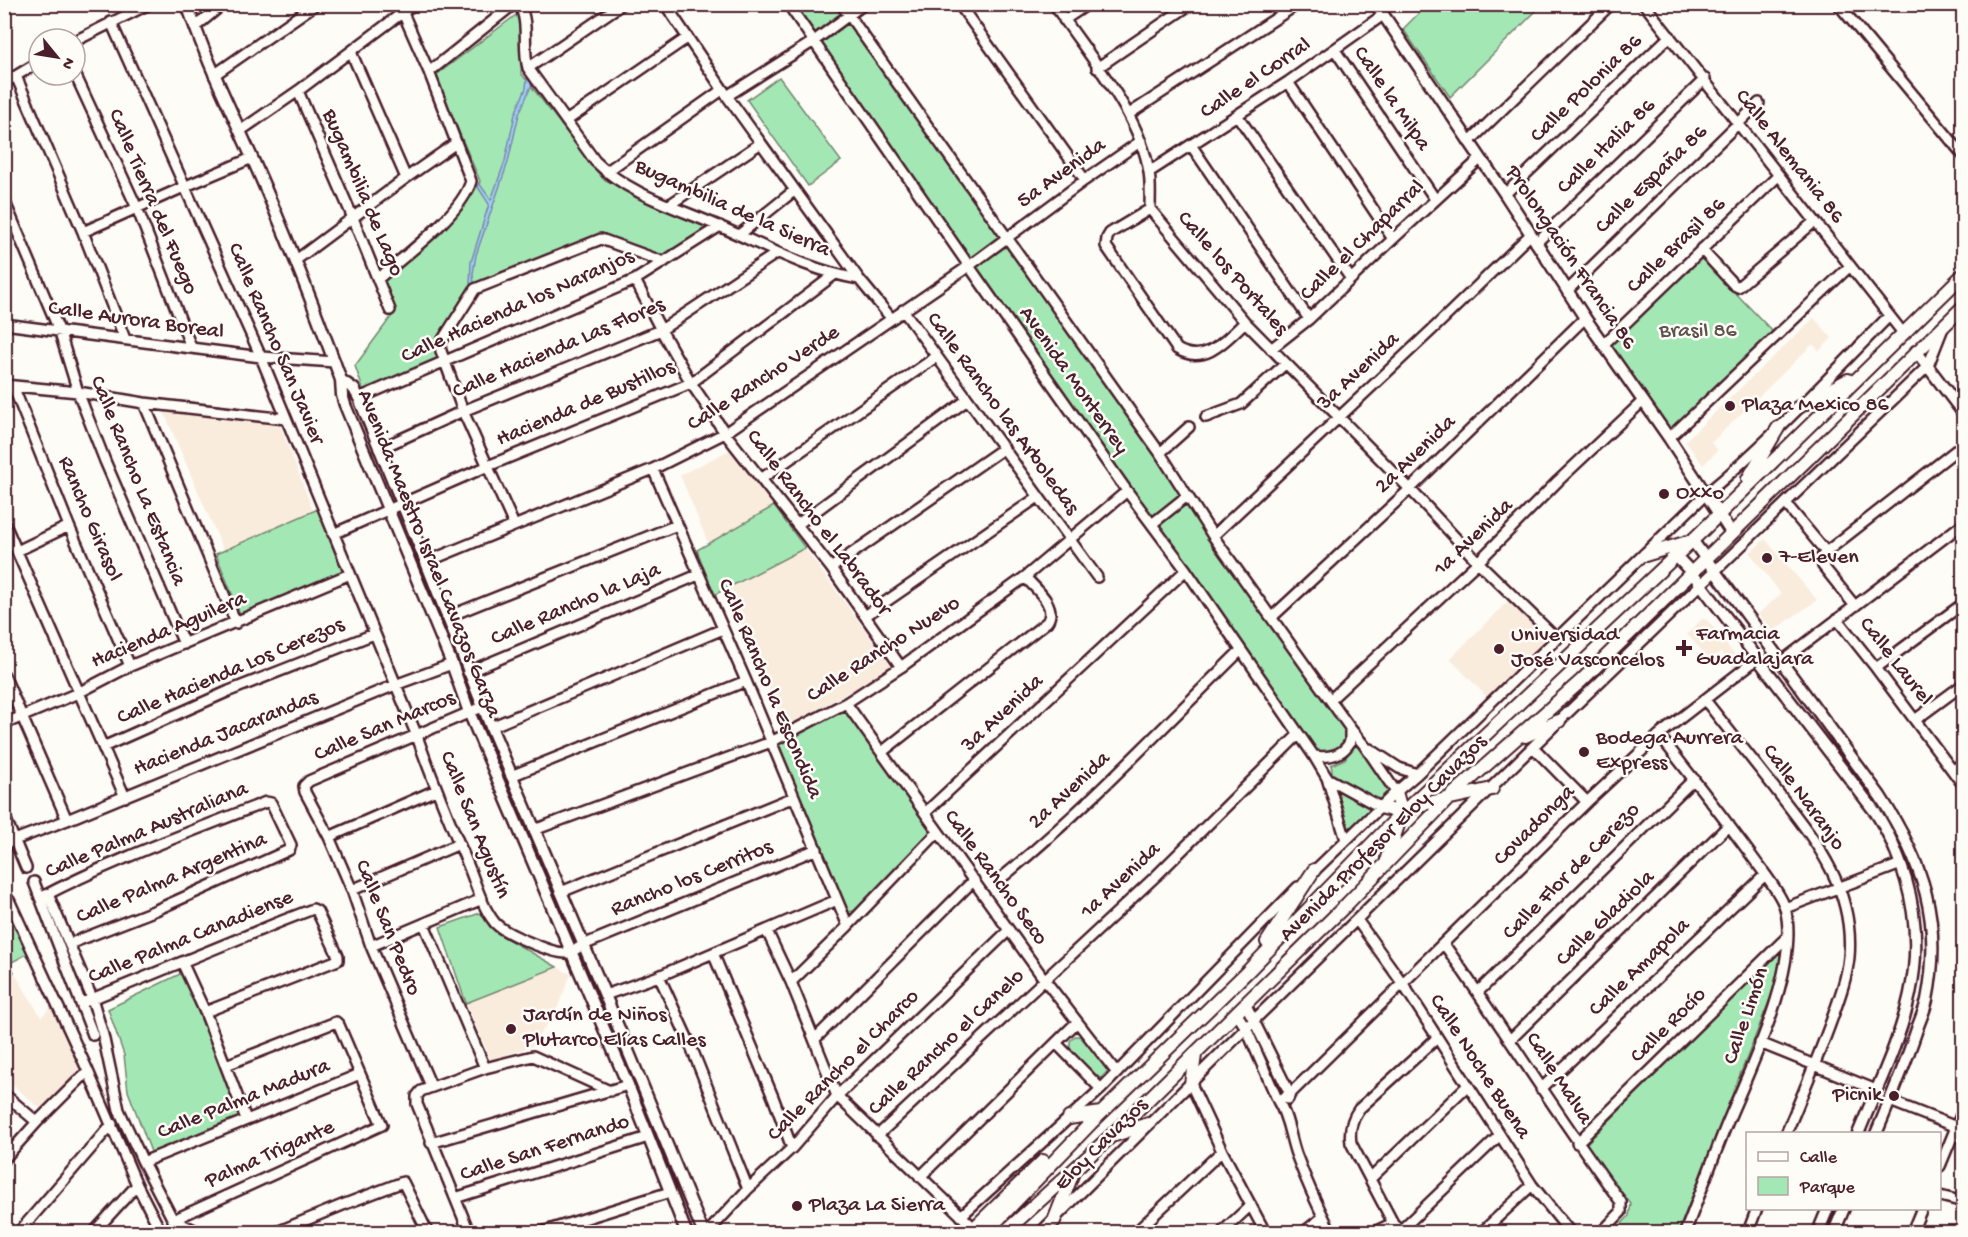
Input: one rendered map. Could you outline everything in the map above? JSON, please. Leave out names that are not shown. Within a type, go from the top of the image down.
[{"type":"main road","name":"Avenida Profesor Eloy Cavazos","points":[[977,1231],[1018,1198],[1101,1113],[1246,972],[1402,813],[1676,556],[1964,274]]},
{"type":"main road","name":"Avenida Profesor Eloy Cavazos","points":[[1005,1233],[1073,1172],[1195,1055],[1449,798],[1581,681],[1964,306]]},
{"type":"main road","points":[[1797,408],[1860,374]]},
{"type":"main road","points":[[1742,492],[1778,428]]},
{"type":"main road","points":[[1645,555],[1692,540]]},
{"type":"main road","points":[[1516,740],[1559,722]]},
{"type":"main road","points":[[1380,807],[1402,813],[1419,806],[1492,789]]},
{"type":"main road","points":[[1381,869],[1391,849],[1402,813],[1396,792]]},
{"type":"main road","points":[[1246,972],[1295,902],[1314,870]]},
{"type":"main road","points":[[1191,1084],[1195,1055]]},
{"type":"main road","points":[[1069,1118],[1101,1113]]},
{"type":"main road","name":"Avenida Profesor Eloy Cavazos","points":[[977,1231],[1053,1152],[1091,1123]]},
{"type":"main road","points":[[1111,1136],[1148,1124]]},
{"type":"main road","points":[[1054,1221],[1073,1172]]},
{"type":"main road","name":"Avenida Profesor Eloy Cavazos","points":[[1015,1233],[1040,1200]]},
{"type":"street","points":[[87,35],[149,4]]},
{"type":"street","points":[[187,4],[214,75],[296,260],[342,380]]},
{"type":"street","points":[[195,27],[223,4]]},
{"type":"street","points":[[214,75],[316,4]]},
{"type":"street","points":[[240,131],[404,14],[414,4]]},
{"type":"street","points":[[429,72],[514,4]]},
{"type":"street","name":"Bugambilia de la Sierra","points":[[519,4],[524,16],[528,68],[595,161],[606,172],[631,188],[777,253],[834,275],[859,279]]},
{"type":"street","points":[[528,68],[622,4]]},
{"type":"street","points":[[665,4],[724,93],[859,279],[891,318]]},
{"type":"street","name":"Avenida Monterrey","points":[[788,4],[1126,491],[1186,570],[1314,756],[1327,778],[1346,840]]},
{"type":"street","name":"Avenida Monterrey","points":[[841,4],[1160,453],[1213,536],[1396,792]]},
{"type":"street","points":[[606,172],[724,93],[814,40],[864,4]]},
{"type":"street","points":[[958,4],[1084,180]]},
{"type":"street","points":[[1054,4],[1129,114],[1141,141],[1149,172],[1150,209],[1110,233],[1106,246],[1177,349],[1186,354],[1201,356],[1225,341],[1245,322]]},
{"type":"street","points":[[1064,20],[1088,4]]},
{"type":"street","points":[[1097,68],[1191,4]]},
{"type":"street","points":[[1129,114],[1298,4]]},
{"type":"street","name":"Prolongación Francia 86","points":[[1377,4],[1603,345],[1669,438],[1732,534]]},
{"type":"street","points":[[1468,142],[1611,4]]},
{"type":"street","name":"Calle Alemania 86","points":[[1644,4],[1903,333]]},
{"type":"street","points":[[1838,4],[1964,156]]},
{"type":"street","points":[[378,279],[446,218],[466,192],[471,178],[404,14]]},
{"type":"street","name":"Calle el Corral","points":[[1149,172],[1288,82],[1383,15]]},
{"type":"street","name":"Calle Rancho San Javier","points":[[111,22],[261,357],[395,685]]},
{"type":"street","name":"Calle Polonia 86","points":[[1504,194],[1670,36]]},
{"type":"street","points":[[566,121],[687,38]]},
{"type":"street","name":"Calle la Milpa","points":[[1335,50],[1435,199]]},
{"type":"street","points":[[351,52],[406,178]]},
{"type":"street","points":[[4,83],[27,69]]},
{"type":"street","points":[[16,76],[83,232],[125,339]]},
{"type":"street","name":"Calle Italia 86","points":[[1533,239],[1705,79]]},
{"type":"street","points":[[1288,82],[1393,239]]},
{"type":"street","name":"Calle Tierra del Fuego","points":[[81,87],[137,208],[191,347]]},
{"type":"street","name":"Bugambilia de Lago","points":[[298,91],[390,310]]},
{"type":"street","name":"Calle España 86","points":[[1567,291],[1759,103]]},
{"type":"street","points":[[1237,115],[1351,279]]},
{"type":"street","name":"5a Avenida","points":[[1007,239],[1084,180],[1141,141]]},
{"type":"street","points":[[296,260],[456,143]]},
{"type":"street","points":[[669,205],[761,143]]},
{"type":"street","points":[[1191,145],[1309,319]]},
{"type":"street","points":[[83,232],[252,158]]},
{"type":"street","name":"Calle el Chaparral","points":[[1271,349],[1309,319],[1480,159]]},
{"type":"street","name":"Calle Brasil 86","points":[[1603,345],[1778,176]]},
{"type":"street","points":[[739,235],[795,190]]},
{"type":"street","name":"Calle Rancho La Estancia","points":[[4,200],[59,330],[78,392],[105,461],[184,644]]},
{"type":"street","name":"Calle los Portales","points":[[1150,209],[1245,322],[1410,489],[1478,562],[1557,639]]},
{"type":"street","points":[[1701,249],[1737,287],[1814,222]]},
{"type":"street","name":"Calle Hacienda los Naranjos","points":[[359,398],[635,280],[720,226]]},
{"type":"street","points":[[514,525],[463,411],[440,344],[475,289],[602,239],[664,262]]},
{"type":"street","name":"Calle Rancho Verde","points":[[426,562],[652,469],[725,433],[1007,239]]},
{"type":"street","name":"3a Avenida","points":[[1213,536],[1533,239]]},
{"type":"street","name":"Calle Hacienda Las Flores","points":[[379,448],[661,330],[777,253]]},
{"type":"street","points":[[1669,438],[1850,266]]},
{"type":"street","name":"Hacienda de Bustillos","points":[[333,534],[488,466],[691,383],[834,275]]},
{"type":"street","name":"Calle Rancho el Labrador","points":[[635,280],[691,383],[725,433],[798,524],[901,667]]},
{"type":"street","name":"Calle Rancho las Arboledas","points":[[903,310],[1096,577]]},
{"type":"street","points":[[961,1216],[1101,1089],[1314,870],[1417,774],[1706,494],[1778,428],[1889,316]]},
{"type":"street","name":"2a Avenida","points":[[1272,617],[1410,489],[1585,318]]},
{"type":"street","name":"Calle Aurora Boreal","points":[[4,324],[261,357],[335,362]]},
{"type":"street","points":[[1928,366],[1944,326]]},
{"type":"street","points":[[1916,351],[1964,414]]},
{"type":"street","points":[[761,479],[936,357]]},
{"type":"street","points":[[1206,417],[1241,404],[1285,364]]},
{"type":"street","name":"Eloy Cavazos","points":[[1041,1233],[1148,1124],[1533,747],[1928,366]]},
{"type":"street","name":"Avenida Maestro Israel Cavazos Garza","points":[[342,380],[354,389],[359,398],[490,728],[605,995],[703,1233]]},
{"type":"street","name":"Avenida Maestro Israel Cavazos Garza","points":[[342,380],[345,405],[470,712],[628,1085],[686,1233]]},
{"type":"street","points":[[9,385],[286,419]]},
{"type":"street","name":"Rancho Girasol","points":[[9,385],[130,666]]},
{"type":"street","points":[[798,524],[968,400]]},
{"type":"street","name":"1a Avenida","points":[[1330,700],[1478,562],[1558,481],[1643,401]]},
{"type":"street","points":[[144,403],[236,623]]},
{"type":"street","points":[[1160,453],[1190,427]]},
{"type":"street","points":[[1855,606],[1823,566],[1821,558],[1964,444]]},
{"type":"street","points":[[831,568],[1004,448]]},
{"type":"street","name":"Calle Rancho la Escondida","points":[[652,469],[746,681],[848,926]]},
{"type":"street","name":"Calle Rancho Nuevo","points":[[534,830],[771,742],[846,703],[901,667],[1025,577],[1126,491]]},
{"type":"street","points":[[1152,524],[1187,496]]},
{"type":"street","points":[[865,616],[1038,497]]},
{"type":"street","points":[[1786,504],[1826,552]]},
{"type":"street","points":[[4,522],[125,797]]},
{"type":"street","points":[[1781,662],[1964,523]]},
{"type":"street","points":[[447,617],[676,525]]},
{"type":"street","points":[[17,551],[69,526]]},
{"type":"street","points":[[1692,540],[1895,820],[1915,858],[1931,917],[1932,956],[1926,1002],[1877,1132]]},
{"type":"street","points":[[1676,556],[1692,573],[1876,813],[1892,839],[1901,864],[1914,918],[1916,957],[1907,1010],[1899,1036],[1859,1132]]},
{"type":"street","name":"3a Avenida","points":[[925,813],[1186,570]]},
{"type":"street","name":"Hacienda Aguilera","points":[[4,724],[78,693],[130,666],[350,574]]},
{"type":"street","name":"Calle Rancho la Laja","points":[[468,672],[699,575]]},
{"type":"street","points":[[882,753],[1042,628],[1050,617],[1048,604],[1025,577]]},
{"type":"street","points":[[1876,668],[1964,603]]},
{"type":"street","name":"Calle Laurel","points":[[1837,620],[1876,668],[1964,786]]},
{"type":"street","points":[[490,728],[723,629]]},
{"type":"street","name":"Calle Hacienda Los Cerezos","points":[[103,747],[229,691],[374,634]]},
{"type":"street","name":"2a Avenida","points":[[999,880],[1063,825],[1169,724],[1241,650]]},
{"type":"street","name":"Covadonga","points":[[1290,1094],[1587,802],[1659,735],[1757,659]]},
{"type":"street","name":"Hacienda Jacarandas","points":[[4,844],[452,664]]},
{"type":"street","points":[[4,675],[67,820]]},
{"type":"street","points":[[511,776],[746,681]]},
{"type":"street","points":[[1915,720],[1964,684]]},
{"type":"street","name":"Calle San Agustín","points":[[395,685],[417,736],[436,790],[489,914],[502,930],[561,953],[571,952]]},
{"type":"street","name":"Calle Naranjo","points":[[1705,700],[1822,852],[1839,887],[1845,911],[1849,934],[1849,957],[1838,1003],[1787,1132]]},
{"type":"street","name":"Calle Rancho Seco","points":[[846,703],[1044,979],[1117,1073]]},
{"type":"street","name":"Calle San Marcos","points":[[304,786],[482,707]]},
{"type":"street","points":[[1314,756],[1325,757],[1341,753],[1350,742],[1350,728]]},
{"type":"street","name":"1a Avenida","points":[[1044,979],[1156,876],[1299,734]]},
{"type":"street","name":"Calle Limón","points":[[1659,735],[1766,875],[1785,908],[1787,937],[1787,956],[1783,978],[1760,1043],[1685,1233]]},
{"type":"street","name":"Avenida Monterrey","points":[[1364,745],[1399,768],[1417,774]]},
{"type":"street","points":[[1533,747],[1587,802]]},
{"type":"street","points":[[1953,771],[1964,762]]},
{"type":"street","points":[[1327,778],[1380,807]]},
{"type":"street","name":"Calle Flor de Cerezo","points":[[1478,992],[1694,779]]},
{"type":"street","name":"Calle San Pedro","points":[[304,786],[329,837],[371,946],[431,1086]]},
{"type":"street","points":[[329,837],[436,790]]},
{"type":"street","points":[[561,892],[794,797]]},
{"type":"street","name":"Calle Palma Argentina","points":[[69,944],[156,910],[291,849],[269,801]]},
{"type":"street","name":"Calle Palma Australiana","points":[[44,896],[99,870],[269,801]]},
{"type":"street","points":[[4,815],[26,868]]},
{"type":"street","name":"Calle Gladiola","points":[[1510,1040],[1729,825]]},
{"type":"street","points":[[791,982],[938,832]]},
{"type":"street","points":[[351,890],[459,844]]},
{"type":"street","name":"Rancho los Cerritos","points":[[583,945],[817,849]]},
{"type":"street","points":[[1785,908],[1901,864]]},
{"type":"street","name":"Calle Amapola","points":[[1541,1089],[1766,875]]},
{"type":"street","points":[[815,1039],[974,880]]},
{"type":"street","points":[[34,882],[44,896],[69,944],[92,998],[104,1035],[119,1110],[178,1233]]},
{"type":"street","points":[[44,896],[93,1035]]},
{"type":"street","points":[[4,899],[9,900],[112,1124],[136,1185],[160,1233]]},
{"type":"street","points":[[371,946],[482,899]]},
{"type":"street","points":[[605,995],[659,976],[837,900]]},
{"type":"street","name":"Calle Palma Canadiense","points":[[82,1003],[282,921],[315,910],[338,960],[205,1012]]},
{"type":"street","name":"Calle Noche Buena","points":[[1357,920],[1402,984],[1532,1185],[1567,1231]]},
{"type":"street","points":[[424,924],[485,1068]]},
{"type":"street","name":"Calle Rancho el Charco","points":[[708,1233],[748,1189],[792,1148],[837,1096],[1010,930]]},
{"type":"street","points":[[767,931],[791,982],[837,1096],[977,1231]]},
{"type":"street","name":"Calle Rocío","points":[[1577,1143],[1787,937]]},
{"type":"street","name":"Calle Malva","points":[[1444,944],[1577,1143],[1622,1206],[1618,1215],[1602,1233]]},
{"type":"street","points":[[571,952],[583,945]]},
{"type":"street","points":[[713,953],[792,1148]]},
{"type":"street","points":[[182,962],[205,1012],[246,1119]]},
{"type":"street","points":[[659,976],[690,1044],[748,1189]]},
{"type":"street","name":"Calle Rancho el Canelo","points":[[877,1136],[1044,979]]},
{"type":"street","points":[[1241,1009],[1253,1021],[1290,1094],[1284,1110]]},
{"type":"street","points":[[1241,1009],[1246,1028],[1284,1110],[1298,1160],[1331,1233]]},
{"type":"street","points":[[226,1065],[337,1023],[360,1074]]},
{"type":"street","points":[[920,1178],[1077,1023]]},
{"type":"street","points":[[1437,1038],[1359,1108],[1353,1116],[1349,1133],[1351,1143],[1393,1223],[1401,1232],[1500,1135]]},
{"type":"street","points":[[1056,1043],[1101,1089]]},
{"type":"street","points":[[1760,1043],[1876,1090]]},
{"type":"street","points":[[469,1233],[417,1104],[419,1093],[431,1086],[485,1068],[533,1056],[610,1092]]},
{"type":"street","points":[[4,1159],[88,1071]]},
{"type":"street","name":"Calle Palma Madura","points":[[142,1162],[360,1074]]},
{"type":"street","name":"Palma Trigante","points":[[173,1220],[382,1126],[360,1074]]},
{"type":"street","points":[[1191,1084],[1222,1151],[1265,1233]]},
{"type":"street","points":[[431,1143],[628,1085]]},
{"type":"street","points":[[1370,1179],[1467,1086]]},
{"type":"street","points":[[4,1094],[37,1122]]},
{"type":"street","points":[[1278,1101],[1290,1094]]},
{"type":"street","points":[[1890,1101],[1959,1129]]},
{"type":"street","points":[[1941,1164],[1959,1129],[1964,1108]]},
{"type":"street","points":[[19,1233],[112,1124]]},
{"type":"street","name":"Calle San Fernando","points":[[455,1198],[648,1137]]},
{"type":"street","points":[[1136,1233],[1222,1151]]},
{"type":"street","points":[[277,1233],[403,1182],[426,1229],[424,1233]]},
{"type":"street","points":[[94,1233],[136,1185]]},
{"type":"street","points":[[1482,1233],[1532,1185]]},
{"type":"street","points":[[542,1233],[670,1192]]},
{"type":"street","points":[[1941,1196],[1964,1202]]},
{"type":"street","points":[[1222,1233],[1251,1205]]},
{"type":"street","points":[[1748,1233],[1757,1210]]},
{"type":"street","points":[[1818,1233],[1828,1210]]},
{"type":"street","points":[[1834,1233],[1844,1210]]},
{"type":"street","points":[[1912,1233],[1922,1210]]},
{"type":"street","points":[[1304,1233],[1323,1217]]},
{"type":"street","points":[[173,1220],[200,1233]]},
{"type":"street","points":[[1374,1233],[1393,1223]]},
{"type":"shaded area","points":[[1814,318],[1832,338],[1819,351],[1813,344],[1711,443],[1718,450],[1703,465],[1685,441]]},
{"type":"shaded area","points":[[163,410],[280,425],[315,516],[225,554]]},
{"type":"shaded area","points":[[732,449],[892,667],[785,729],[680,475]]},
{"type":"shaded area","points":[[1765,539],[1817,600],[1773,631],[1758,614],[1781,594],[1750,553]]},
{"type":"shaded area","name":"Universidad José Vasconcelos","points":[[1510,599],[1549,640],[1489,699],[1450,659]]},
{"type":"shaded area","points":[[1702,619],[1707,620],[1739,660],[1750,654],[1735,670],[1721,652],[1709,659],[1687,634]]},
{"type":"shaded area","name":"Jardín de Niños Plutarco Elías Calles","points":[[557,967],[571,974],[556,1011],[532,1046],[491,1060],[466,1003]]},
{"type":"shaded area","points":[[14,972],[41,1017],[53,1006],[82,1072],[45,1113],[5,1078],[5,982]]},
{"type":"green space","points":[[788,5],[841,5],[1350,728],[1351,739],[1341,753],[1314,756]]},
{"type":"green space","points":[[1427,5],[1542,5],[1450,97],[1403,29]]},
{"type":"green space","points":[[516,15],[520,15],[524,22],[521,73],[603,179],[709,227],[664,259],[601,235],[474,285],[440,344],[444,360],[364,392],[355,366],[394,313],[381,282],[441,233],[474,192],[480,181],[435,76]]},
{"type":"green space","points":[[779,77],[841,161],[808,186],[747,100]]},
{"type":"green space","name":"Brasil 86","points":[[1700,256],[1774,333],[1670,433],[1607,343]]},
{"type":"green space","points":[[774,506],[805,548],[714,595],[697,550]]},
{"type":"green space","points":[[318,509],[342,571],[240,614],[216,554]]},
{"type":"green space","points":[[846,709],[933,831],[854,911],[848,912],[777,744]]},
{"type":"green space","points":[[1355,745],[1367,755],[1394,792],[1379,804],[1334,781],[1331,765],[1345,759]]},
{"type":"green space","points":[[1336,789],[1372,808],[1349,830]]},
{"type":"green space","points":[[7,903],[29,953],[10,963],[14,972],[5,980],[4,905]]},
{"type":"green space","points":[[486,911],[497,933],[557,967],[466,1003],[440,927]]},
{"type":"green space","points":[[1781,949],[1783,966],[1678,1232],[1614,1232],[1629,1216],[1631,1204],[1584,1146]]},
{"type":"green space","points":[[182,973],[242,1117],[153,1157],[128,1091],[124,1055],[108,1009]]},
{"type":"green space","points":[[1075,1036],[1091,1043],[1110,1069],[1097,1082],[1070,1050],[1070,1041]]},
{"type":"water","points":[[527,78],[532,84],[519,114],[508,162],[476,255],[472,287],[470,284],[471,262],[489,204],[478,187],[479,183],[491,200],[505,161],[515,114],[526,88]]},
{"type":"place","name":"Plaza Mexico 86","points":[[1730,406]]},
{"type":"place","name":"Oxxo","points":[[1664,494]]},
{"type":"place","name":"7-Eleven","points":[[1767,558]]},
{"type":"place","name":"Farmacia Guadalajara","points":[[1684,648]]},
{"type":"place","name":"Universidad José Vasconcelos","points":[[1499,649]]},
{"type":"place","name":"Bodega Aurrera Express","points":[[1584,752]]},
{"type":"place","name":"Jardín de Niños Plutarco Elías Calles","points":[[511,1029]]},
{"type":"place","name":"Picnik","points":[[1894,1096]]},
{"type":"place","name":"Plaza La Sierra","points":[[797,1206]]}]
